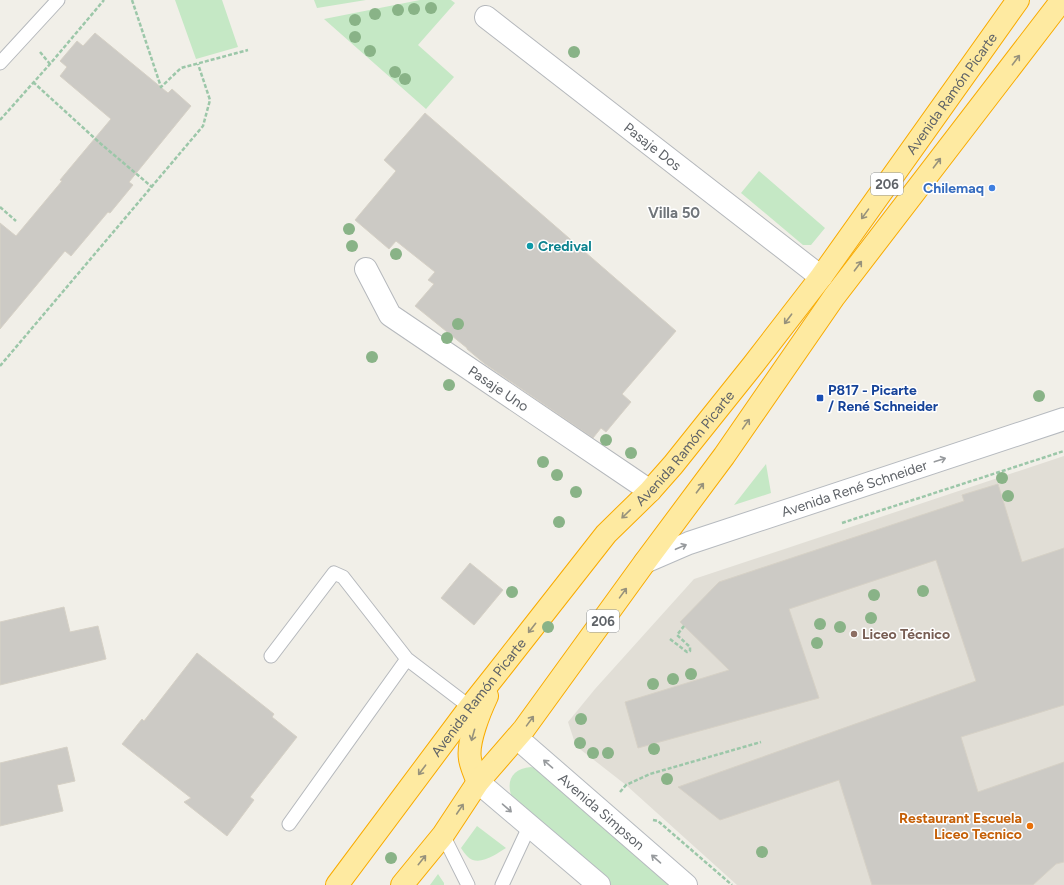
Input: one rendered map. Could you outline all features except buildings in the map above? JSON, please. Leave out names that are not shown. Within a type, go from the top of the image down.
[{"type":"highway","name":"Avenida Ramón Picarte","points":[[337,885],[470,707],[606,534],[650,492],[753,365],[821,276],[1018,0]]},
{"type":"highway","name":"Avenida Ramón Picarte","points":[[402,885],[442,835],[478,782],[517,738],[724,456],[834,297],[1062,0]]},
{"type":"highway","points":[[478,782],[470,758],[471,741],[481,709],[497,673]]},
{"type":"main road","name":"Pasaje Dos","points":[[486,17],[821,276]]},
{"type":"main road","name":"Pasaje Uno","points":[[366,269],[390,315],[650,492]]},
{"type":"main road","name":"Avenida René Schneider","points":[[645,562],[689,544],[1064,419]]},
{"type":"main road","name":"Avenida Simpson","points":[[517,738],[686,885]]},
{"type":"main road","points":[[478,782],[529,827],[599,885]]},
{"type":"lane","points":[[0,63],[58,0]]},
{"type":"lane","points":[[271,656],[334,573],[343,577],[407,659],[470,707]]},
{"type":"lane","points":[[289,824],[407,659]]},
{"type":"lane","points":[[502,885],[529,827]]},
{"type":"lane","points":[[442,835],[468,885]]},
{"type":"path","points":[[0,120],[104,0]]},
{"type":"path","points":[[132,0],[161,87],[181,68],[248,50]]},
{"type":"path","points":[[0,366],[203,126],[210,100],[198,64]]},
{"type":"path","points":[[33,82],[101,144],[152,187]]},
{"type":"path","points":[[0,207],[16,221]]},
{"type":"path","points":[[839,524],[1064,451]]},
{"type":"path","points":[[670,639],[687,652],[690,650],[690,647],[677,635],[684,626]]},
{"type":"path","points":[[618,795],[626,785],[650,774],[761,742]]},
{"type":"shaded area","name":"Liceo Técnico","points":[[1064,456],[1064,885],[737,885],[626,785],[576,746],[568,722],[595,689],[694,579]]},
{"type":"green space","points":[[175,0],[222,0],[238,47],[196,59]]},
{"type":"green space","points":[[314,0],[366,0],[317,8]]},
{"type":"green space","points":[[420,0],[451,0],[455,3],[418,45],[454,77],[426,109],[324,19]]},
{"type":"green space","points":[[759,171],[825,228],[811,245],[803,245],[741,193]]},
{"type":"green space","points":[[766,464],[771,493],[734,505]]},
{"type":"green space","points":[[531,767],[539,769],[670,885],[611,885],[513,800],[510,782],[514,774],[519,770]]},
{"type":"green space","points":[[477,826],[506,848],[487,859],[476,861],[467,856],[461,848]]},
{"type":"green space","points":[[438,874],[444,885],[430,885]]},
{"type":"place","name":"Chilemaq","points":[[992,188]]},
{"type":"place","name":"Credival","points":[[530,246]]},
{"type":"place","name":"P817 - Picarte / René Schneider","points":[[820,398]]},
{"type":"place","name":"Liceo Técnico","points":[[854,634]]},
{"type":"place","name":"Restaurant Escuela Liceo Tecnico","points":[[1030,826]]},
{"type":"district","name":"Villa 50","points":[[674,213]]}]
